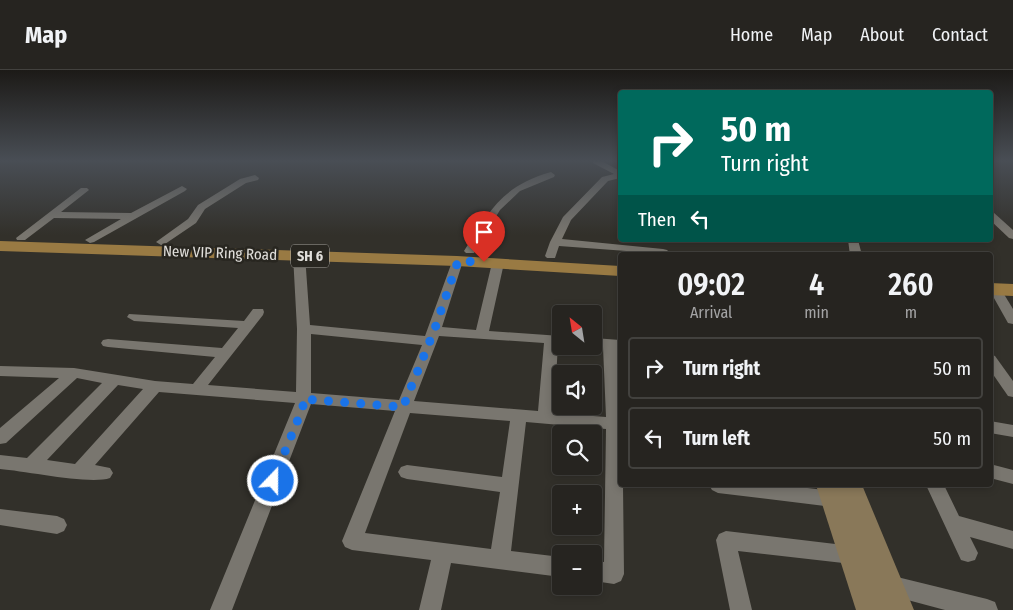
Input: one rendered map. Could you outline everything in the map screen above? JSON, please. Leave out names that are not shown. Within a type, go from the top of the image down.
[{"type":"main road","name":"New VIP Ring Road","points":[[0,238],[161,242],[464,256],[498,263],[618,271]]},
{"type":"main road","name":"New VIP Ring Road","points":[[0,246],[299,255],[464,256],[553,249],[620,249]]},
{"type":"main road","points":[[997,286],[1013,276]]},
{"type":"street","points":[[161,242],[192,221],[201,207],[235,185]]},
{"type":"street","points":[[526,185],[517,189],[496,208],[464,256],[352,540],[552,566]]},
{"type":"street","points":[[553,249],[567,220],[599,185]]},
{"type":"street","points":[[90,240],[182,188]]},
{"type":"street","points":[[21,238],[84,190]]},
{"type":"street","points":[[52,215],[132,216]]},
{"type":"street","points":[[993,217],[1013,236]]},
{"type":"street","points":[[620,249],[663,252]]},
{"type":"street","points":[[221,610],[303,407],[304,329],[299,255]]},
{"type":"street","points":[[482,334],[498,263]]},
{"type":"street","points":[[997,286],[1013,320]]},
{"type":"street","points":[[196,390],[258,312]]},
{"type":"street","points":[[134,317],[247,325]]},
{"type":"street","points":[[304,329],[432,336],[482,334],[552,340]]},
{"type":"street","points":[[108,343],[225,353]]},
{"type":"street","points":[[602,572],[614,574],[616,376],[608,343]]},
{"type":"street","points":[[546,418],[554,355]]},
{"type":"street","points":[[993,367],[1013,392]]},
{"type":"street","points":[[0,372],[74,373],[155,386],[196,390],[617,424]]},
{"type":"street","points":[[0,438],[74,373]]},
{"type":"street","points":[[32,464],[115,379]]},
{"type":"street","points":[[78,472],[155,386]]},
{"type":"street","points":[[500,559],[519,416]]},
{"type":"street","points":[[993,428],[1013,431]]},
{"type":"street","points":[[0,462],[32,464],[78,472],[104,473]]},
{"type":"street","points":[[407,472],[510,486]]},
{"type":"street","points":[[993,472],[1013,477]]},
{"type":"street","points":[[766,487],[837,490]]},
{"type":"street","points":[[936,487],[968,553]]},
{"type":"street","points":[[837,490],[852,555],[871,610]]},
{"type":"street","points":[[837,490],[890,585],[899,610]]},
{"type":"street","points":[[0,517],[57,525]]},
{"type":"street","points":[[952,523],[1013,540]]},
{"type":"street","points":[[741,610],[726,540],[852,555]]},
{"type":"street","points":[[430,610],[443,552]]},
{"type":"street","points":[[890,585],[987,610]]},
{"type":"route","points":[[273,481],[303,407],[303,399],[403,407],[434,331],[458,261],[484,262]]}]
